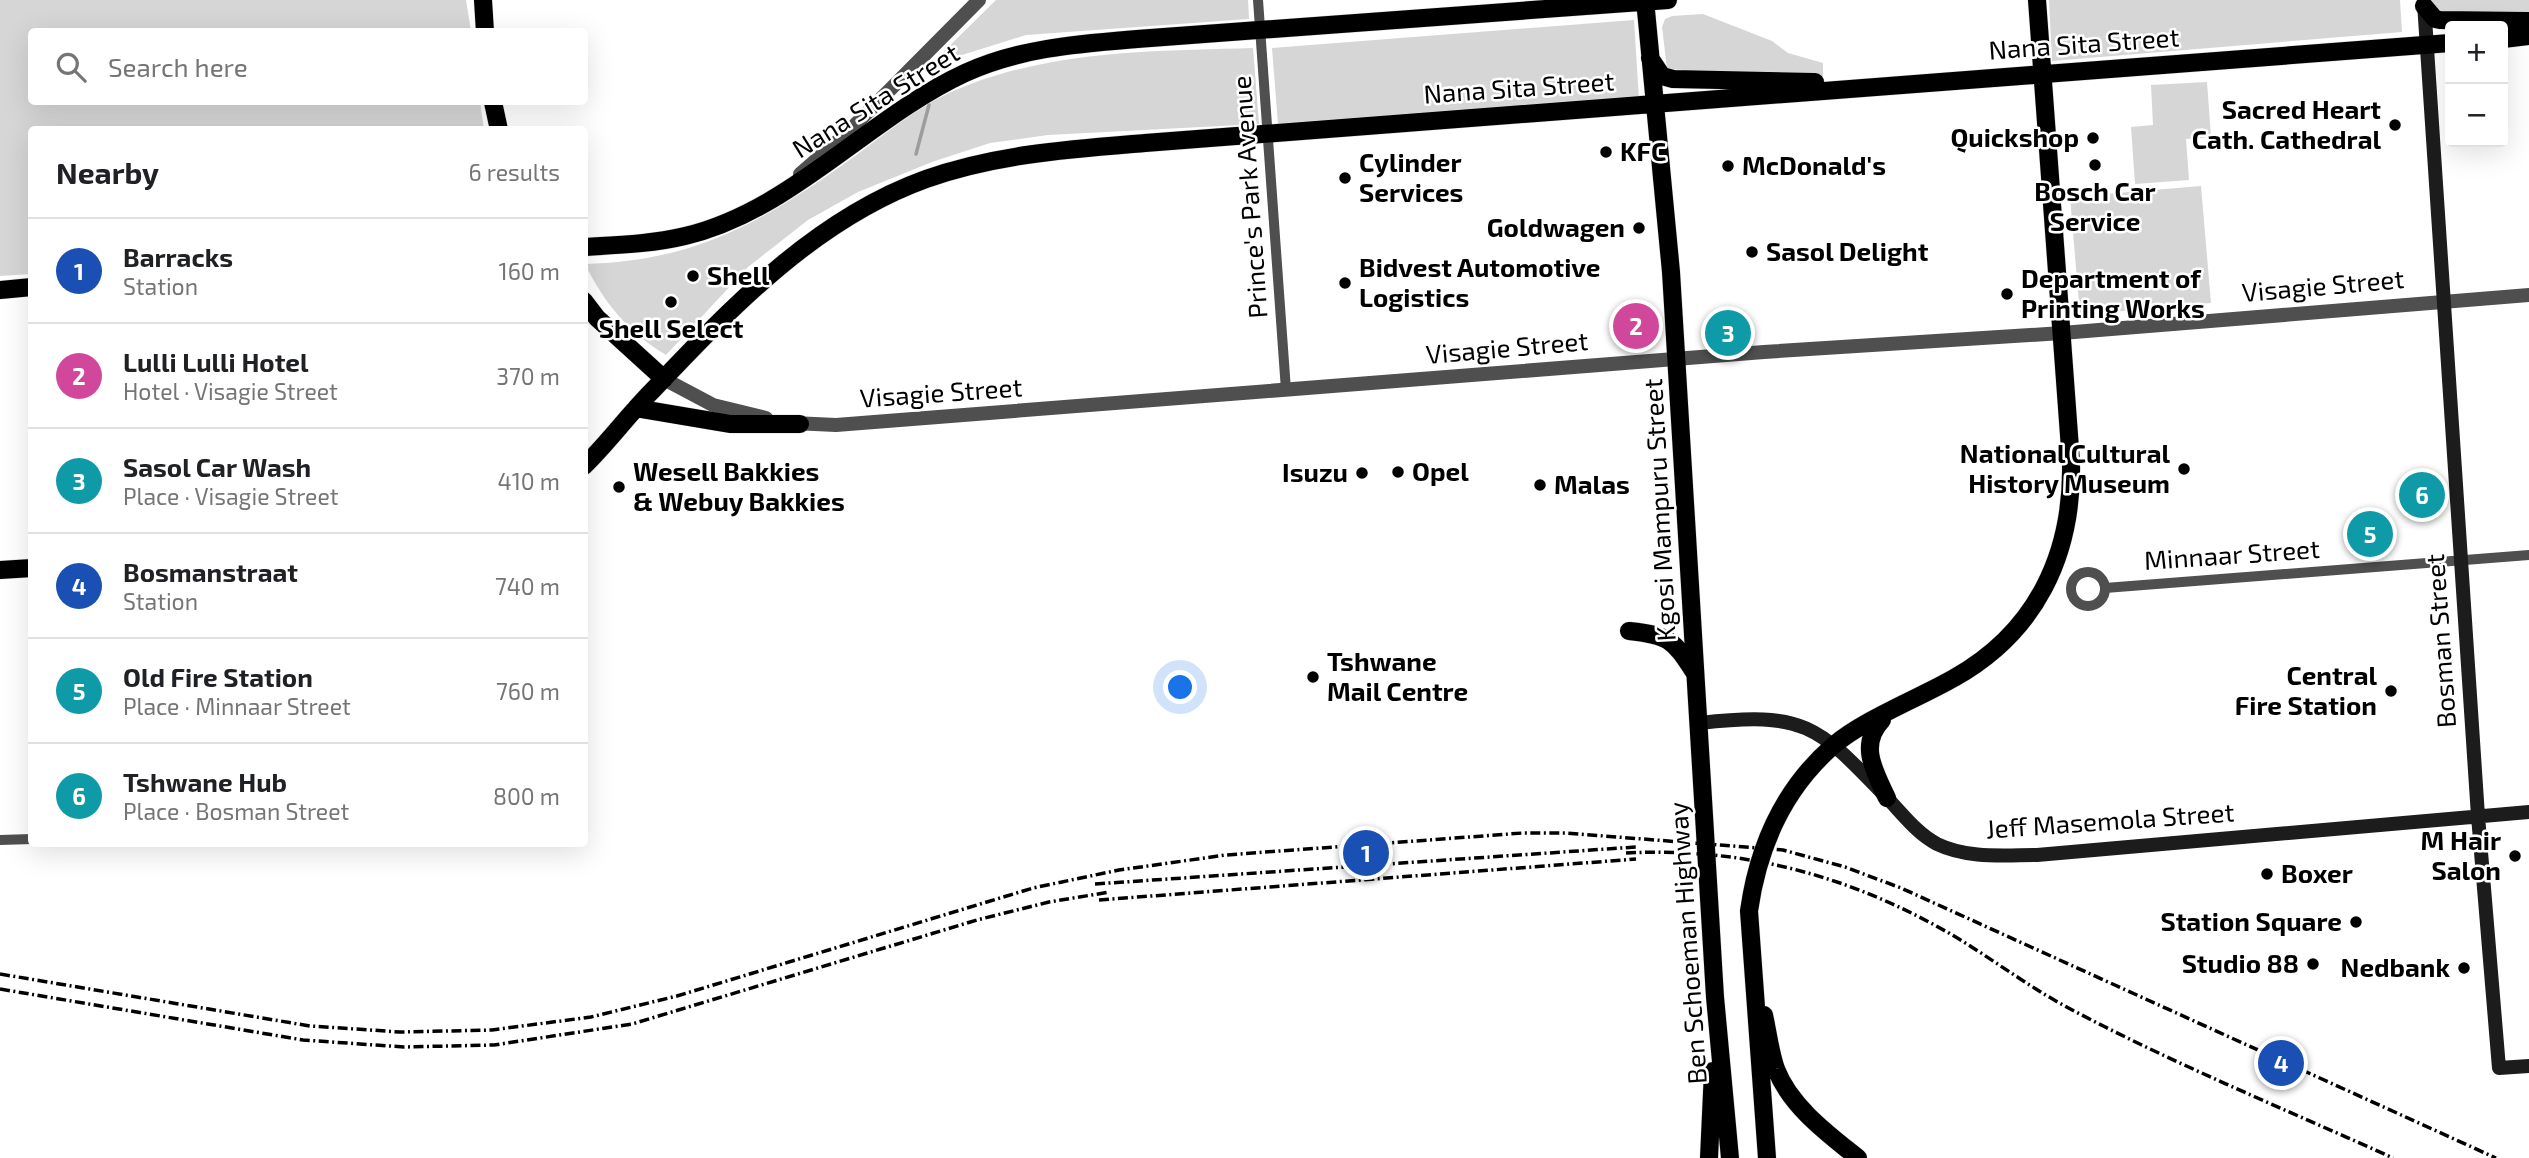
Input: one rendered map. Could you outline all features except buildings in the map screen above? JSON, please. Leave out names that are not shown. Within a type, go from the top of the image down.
[{"type":"main road","points":[[483,0],[485,28]]},
{"type":"main road","name":"Nana Sita Street","points":[[588,247],[645,243],[687,236],[773,198],[877,126],[964,74],[993,62],[1053,47],[1668,0]]},
{"type":"main road","points":[[1767,1158],[1749,911],[1752,885],[1768,836],[1782,805],[1835,744],[1954,679],[1996,651],[2026,620],[2046,586],[2063,538],[2071,486],[2037,0]]},
{"type":"main road","name":"Kgosi Mampuru Street","points":[[1645,1],[1677,359],[1700,723]]},
{"type":"main road","points":[[2424,3],[2435,19],[2440,20],[2529,21]]},
{"type":"main road","name":"Bosman Street","points":[[2424,3],[2460,561],[2499,1068],[2529,1066]]},
{"type":"main road","points":[[2508,38],[2529,36]]},
{"type":"main road","name":"Nana Sita Street","points":[[588,462],[664,379],[769,275],[815,239],[852,213],[925,180],[1024,156],[1269,133],[2445,43]]},
{"type":"main road","points":[[1650,56],[1658,72],[1673,79],[1795,81],[1877,86]]},
{"type":"main road","points":[[494,105],[498,126]]},
{"type":"main road","points":[[0,290],[28,288]]},
{"type":"main road","points":[[588,305],[664,379]]},
{"type":"main road","points":[[636,408],[731,424],[800,424]]},
{"type":"main road","points":[[0,570],[28,568]]},
{"type":"main road","points":[[1629,631],[1660,635],[1672,641],[1696,674]]},
{"type":"main road","points":[[1887,798],[1872,767],[1869,746],[1872,732],[1892,711]]},
{"type":"main road","name":"Jeff Masemola Street","points":[[1700,723],[1734,720],[1785,721],[1807,727],[1835,744],[1917,830],[1936,843],[1986,856],[2037,856],[2529,812]]},
{"type":"main road","name":"Ben Schoeman Highway","points":[[1700,723],[1717,1016],[1730,1158]]},
{"type":"main road","points":[[1749,911],[1763,1009],[1777,1071],[1801,1108],[1857,1158]]},
{"type":"main road","points":[[1709,1158],[1717,1016]]},
{"type":"street","points":[[773,198],[847,133],[979,0]]},
{"type":"street","name":"Prince's Park Avenue","points":[[1258,0],[1286,390]]},
{"type":"street","name":"Visagie Street","points":[[664,379],[675,387],[732,412],[800,424],[836,425],[1677,359],[2062,333],[2529,295]]},
{"type":"street","name":"Minnaar Street","points":[[2105,588],[2529,555]]},
{"type":"street","points":[[0,840],[28,839]]},
{"type":"shaded area","points":[[0,0],[466,0],[471,28],[28,28],[28,105],[480,105],[484,126],[28,126],[28,274],[0,276]]},
{"type":"shaded area","points":[[996,0],[1248,0],[1249,19],[1026,35],[930,65]]},
{"type":"shaded area","points":[[2049,0],[2400,0],[2402,32],[2052,61]]},
{"type":"shaded area","points":[[2431,0],[2529,0],[2529,12],[2438,11]]},
{"type":"shaded area","points":[[1703,14],[1772,41],[1788,53],[1823,63],[1823,78],[1667,69],[1662,27],[1665,19]]},
{"type":"shaded area","points":[[1634,20],[1639,99],[1278,124],[1272,48]]},
{"type":"shaded area","points":[[1253,48],[1259,124],[1048,135],[990,143],[932,162],[858,192],[808,220],[748,267],[666,355],[629,327],[600,292],[588,270],[588,264],[662,255],[729,233],[760,218],[822,179],[923,107],[983,80],[1059,61],[1175,50]]},
{"type":"shaded area","points":[[2207,82],[2211,137],[2186,139],[2189,180],[2135,184],[2131,127],[2153,125],[2151,85]]},
{"type":"shaded area","points":[[2201,186],[2211,303],[2080,315],[2070,197]]},
{"type":"waterway","points":[[916,154],[929,105]]},
{"type":"railway","points":[[0,974],[310,1026],[400,1032],[492,1030],[591,1017],[677,996],[1033,888],[1119,870],[1226,855],[1523,833],[1566,833],[1783,850],[1845,867],[1901,888],[2496,1158]]},
{"type":"railway","points":[[1095,884],[1636,847]]},
{"type":"railway","points":[[1626,853],[1671,852],[1757,861],[1840,883],[1920,917],[2046,995],[2115,1032],[2393,1158]]},
{"type":"railway","points":[[1099,900],[1636,859]]},
{"type":"railway","points":[[0,989],[303,1040],[404,1047],[494,1045],[632,1024],[977,920],[1049,902],[1110,892]]},
{"type":"place","name":"Sacred Heart Cath. Cathedral","points":[[2395,125]]},
{"type":"place","name":"Quickshop","points":[[2093,138]]},
{"type":"place","name":"KFC","points":[[1606,152]]},
{"type":"place","name":"Bosch Car Service","points":[[2095,165]]},
{"type":"place","name":"McDonald's","points":[[1728,166]]},
{"type":"place","name":"Cylinder Services","points":[[1345,178]]},
{"type":"place","name":"Goldwagen","points":[[1639,228]]},
{"type":"place","name":"Sasol Delight","points":[[1752,252]]},
{"type":"place","name":"Shell","points":[[693,276]]},
{"type":"place","name":"Bidvest Automotive Logistics","points":[[1345,283]]},
{"type":"place","name":"Department of Printing Works","points":[[2007,294]]},
{"type":"place","name":"Shell Select","points":[[671,302]]},
{"type":"place","name":"Lulli Lulli Hotel","points":[[1636,326]]},
{"type":"place","name":"Sasol Car Wash","points":[[1728,333]]},
{"type":"place","name":"National Cultural History Museum","points":[[2184,469]]},
{"type":"place","name":"Opel","points":[[1398,472]]},
{"type":"place","name":"Isuzu","points":[[1362,473]]},
{"type":"place","name":"Malas","points":[[1540,485]]},
{"type":"place","name":"Wesell Bakkies & Webuy Bakkies","points":[[619,487]]},
{"type":"place","name":"Tshwane Hub","points":[[2422,495]]},
{"type":"place","name":"Old Fire Station","points":[[2370,534]]},
{"type":"place","name":"Tshwane Mail Centre","points":[[1313,677]]},
{"type":"place","name":"Central Fire Station","points":[[2391,691]]},
{"type":"place","name":"Barracks","points":[[1366,853]]},
{"type":"place","name":"M Hair Salon","points":[[2515,856]]},
{"type":"place","name":"Boxer","points":[[2267,874]]},
{"type":"place","name":"Station Square","points":[[2356,922]]},
{"type":"place","name":"Studio 88","points":[[2313,964]]},
{"type":"place","name":"Nedbank","points":[[2464,968]]},
{"type":"place","name":"Bosmanstraat","points":[[2281,1063]]}]
